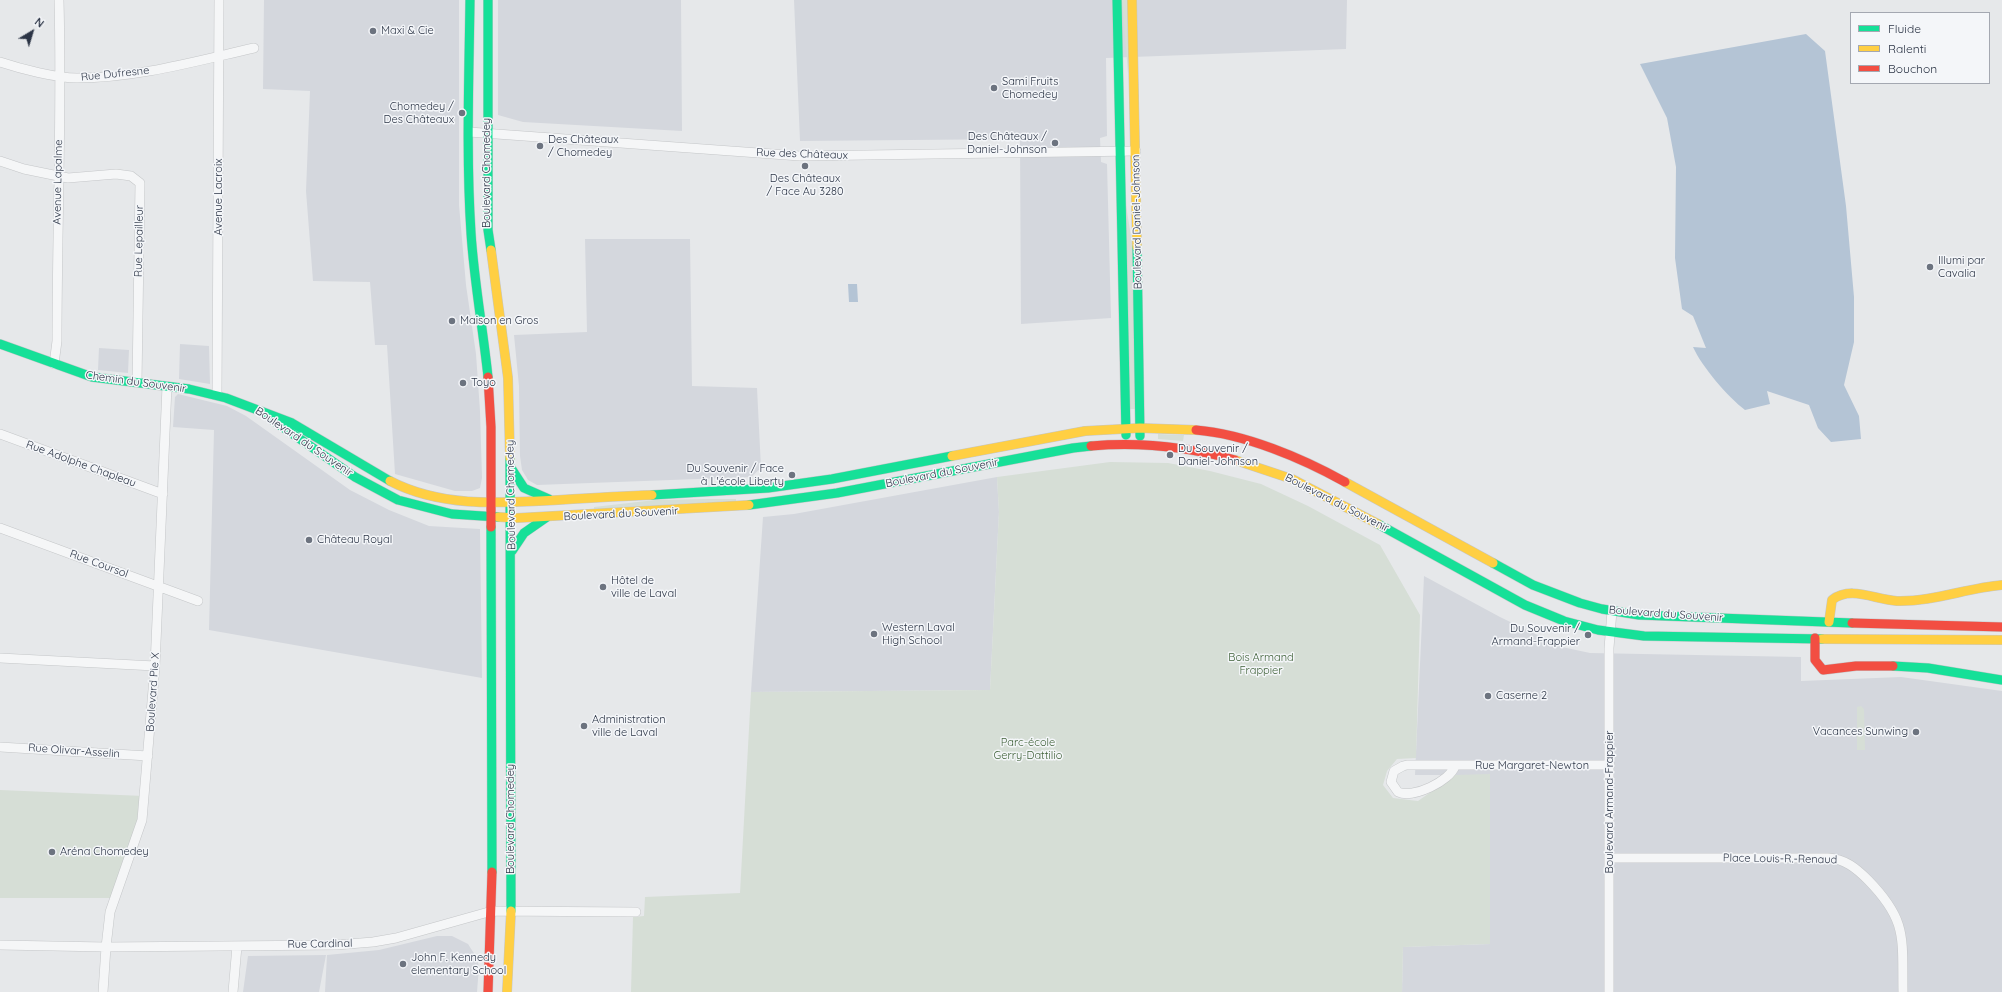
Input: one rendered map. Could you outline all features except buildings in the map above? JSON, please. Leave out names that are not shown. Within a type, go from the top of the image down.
[{"type":"street","name":"Avenue Lapalme","points":[[54,364],[57,341],[58,176],[61,75],[59,0]]},
{"type":"street","name":"Avenue Lacroix","points":[[217,395],[219,0]]},
{"type":"street","name":"Boulevard Chomedey","points":[[470,0],[472,240],[490,387],[493,502],[492,912],[488,992]]},
{"type":"street","name":"Boulevard Chomedey","points":[[488,0],[488,238],[508,378],[511,467],[512,911],[507,992]]},
{"type":"street","name":"Boulevard Daniel-Johnson","points":[[1117,0],[1126,444]]},
{"type":"street","name":"Boulevard Daniel-Johnson","points":[[1132,0],[1136,151],[1140,445]]},
{"type":"street","name":"Rue Dufresne","points":[[0,62],[22,69],[76,78],[139,74],[254,48]]},
{"type":"street","name":"Rue des Châteaux","points":[[470,132],[487,132],[800,156],[1136,151]]},
{"type":"street","name":"Rue Lepailleur","points":[[0,162],[24,169],[68,178],[116,174],[132,176],[140,183],[137,383]]},
{"type":"street","name":"Chemin du Souvenir","points":[[0,344],[92,377],[168,386],[217,395],[251,407]]},
{"type":"street","name":"Boulevard Pie X","points":[[103,992],[110,912],[142,820],[155,666],[168,386]]},
{"type":"street","name":"Boulevard du Souvenir","points":[[251,407],[292,423],[369,470],[405,488],[450,500],[493,502],[554,501],[771,488],[832,479],[1050,436],[1125,428],[1198,430],[1253,442],[1287,454],[1341,479],[1538,587],[1580,603],[1612,611],[1691,618],[2002,627]]},
{"type":"street","name":"Boulevard du Souvenir","points":[[251,407],[355,477],[390,497],[414,506],[443,513],[511,518],[736,507],[837,493],[1060,450],[1097,445],[1126,444],[1177,448],[1248,463],[1280,474],[1345,506],[1525,605],[1564,621],[1610,632],[1644,636],[2002,640]]},
{"type":"street","name":"Rue Adolphe Chapleau","points":[[0,434],[163,494]]},
{"type":"street","points":[[511,467],[524,488],[554,501]]},
{"type":"street","points":[[511,553],[524,533],[548,517]]},
{"type":"street","name":"Rue Coursol","points":[[0,528],[198,601]]},
{"type":"street","points":[[1829,622],[1832,600],[1841,593],[1854,593],[1882,600],[1909,601],[2002,585]]},
{"type":"street","name":"Boulevard Armand-Frappier","points":[[1609,992],[1610,632],[1612,611]]},
{"type":"street","points":[[1814,638],[1815,660],[1817,666],[1823,670],[1856,666],[1900,666],[1928,668],[2002,680]]},
{"type":"street","points":[[0,658],[155,666]]},
{"type":"street","name":"Rue Olivar-Asselin","points":[[0,747],[148,756]]},
{"type":"street","name":"Rue Margaret-Newton","points":[[1455,766],[1453,771],[1446,778],[1412,794],[1398,792],[1391,782],[1394,771],[1402,766],[1610,765]]},
{"type":"street","name":"Place Louis-R.-Renaud","points":[[1610,858],[1824,858],[1840,860],[1847,863],[1862,874],[1881,893],[1891,906],[1897,918],[1901,935],[1903,992]]},
{"type":"street","name":"Rue Cardinal","points":[[0,945],[106,947],[322,945],[373,942],[404,936],[461,918],[492,912],[636,912]]},
{"type":"street","points":[[233,992],[237,946]]},
{"type":"shaded area","points":[[264,0],[459,0],[459,205],[466,285],[476,354],[480,411],[482,478],[480,488],[472,491],[455,491],[395,474],[387,345],[375,345],[370,282],[313,281],[306,191],[310,91],[263,89]]},
{"type":"shaded area","points":[[498,0],[681,0],[682,131],[523,122],[498,115]]},
{"type":"shaded area","points":[[794,0],[1347,0],[1346,49],[1106,58],[1107,136],[1100,138],[1101,162],[1107,164],[1111,318],[1021,324],[1020,139],[800,141]]},
{"type":"shaded area","points":[[585,239],[690,239],[692,386],[757,388],[761,468],[751,477],[537,485],[528,480],[522,470],[520,456],[519,386],[514,335],[587,332]]},
{"type":"shaded area","points":[[180,344],[209,346],[210,384],[179,379]]},
{"type":"shaded area","points":[[99,348],[129,350],[128,373],[98,370]]},
{"type":"shaded area","points":[[178,394],[227,406],[246,416],[350,490],[389,510],[429,526],[480,529],[482,678],[209,630],[214,430],[173,427],[175,397]]},
{"type":"shaded area","name":"Western Laval High School","points":[[997,477],[999,512],[990,690],[751,692],[763,517],[794,514]]},
{"type":"shaded area","points":[[1424,576],[1500,617],[1562,647],[1590,653],[1801,657],[1801,681],[1901,677],[2002,691],[2002,992],[1402,992],[1403,947],[1490,944],[1490,775],[1415,775]]},
{"type":"shaded area","name":"John F. Kennedy elementary School","points":[[437,936],[452,936],[468,944],[475,955],[479,966],[477,992],[325,992],[327,955],[379,950]]},
{"type":"shaded area","points":[[326,955],[319,992],[243,992],[248,956]]},
{"type":"green space","points":[[1122,0],[1128,0],[1128,73]]},
{"type":"green space","points":[[1126,205],[1132,243],[1135,409],[1130,409]]},
{"type":"green space","points":[[1158,434],[1184,435],[1183,441],[1158,439]]},
{"type":"green space","name":"Bois Armand Frappier","points":[[1110,462],[1168,463],[1210,471],[1261,484],[1308,506],[1380,545],[1420,615],[1416,758],[1397,759],[1387,771],[1383,785],[1393,798],[1418,801],[1455,775],[1490,774],[1490,944],[1403,947],[1402,992],[631,992],[633,917],[644,916],[645,897],[740,893],[751,692],[990,690],[999,512],[997,477]]},
{"type":"green space","points":[[736,499],[736,501],[594,509],[594,507],[655,500]]},
{"type":"green space","points":[[1861,706],[1864,709],[1865,750],[1857,750],[1857,707]]},
{"type":"green space","points":[[0,790],[144,796],[115,898],[0,898]]},
{"type":"water","points":[[1806,34],[1825,51],[1846,206],[1854,297],[1854,342],[1844,385],[1859,416],[1861,439],[1831,442],[1818,428],[1809,405],[1767,391],[1770,404],[1745,410],[1716,381],[1697,355],[1693,347],[1706,348],[1693,316],[1682,309],[1675,258],[1676,167],[1667,118],[1640,64]]},
{"type":"water","points":[[848,284],[857,284],[858,302],[849,302]]},
{"type":"traffic: fast","points":[[470,0],[468,116],[469,204],[474,269],[488,377]]},
{"type":"traffic: fast","points":[[488,0],[488,230],[491,250]]},
{"type":"traffic: fast","points":[[1117,0],[1126,435]]},
{"type":"traffic: fast","points":[[1137,247],[1140,436]]},
{"type":"traffic: fast","points":[[0,344],[92,377],[189,389],[226,398],[292,423],[390,481]]},
{"type":"traffic: fast","points":[[271,419],[355,477],[398,500],[452,514],[498,517]]},
{"type":"traffic: fast","points":[[749,505],[837,493],[1073,448],[1091,446]]},
{"type":"traffic: fast","points":[[652,495],[768,488],[832,479],[952,456]]},
{"type":"traffic: fast","points":[[510,458],[511,911]]},
{"type":"traffic: fast","points":[[511,468],[524,488],[549,499]]},
{"type":"traffic: fast","points":[[512,551],[524,533],[547,517]]},
{"type":"traffic: fast","points":[[1378,524],[1525,605],[1564,621],[1598,630],[1644,636],[1822,639]]},
{"type":"traffic: fast","points":[[491,527],[492,872]]},
{"type":"traffic: fast","points":[[1493,563],[1533,585],[1580,603],[1602,609],[1639,615],[1852,623]]},
{"type":"traffic: fast","points":[[1893,666],[1928,668],[2002,680]]},
{"type":"traffic: slow","points":[[1132,0],[1137,247]]},
{"type":"traffic: slow","points":[[491,250],[508,378],[510,458]]},
{"type":"traffic: slow","points":[[952,456],[1085,431],[1140,428],[1196,430]]},
{"type":"traffic: slow","points":[[1235,460],[1292,479],[1378,524]]},
{"type":"traffic: slow","points":[[390,481],[410,490],[430,496],[472,502],[515,502],[652,495]]},
{"type":"traffic: slow","points":[[1345,482],[1493,563]]},
{"type":"traffic: slow","points":[[498,517],[517,518],[749,505]]},
{"type":"traffic: slow","points":[[1829,622],[1832,600],[1847,594],[1855,593],[1889,600],[1910,601],[2002,585]]},
{"type":"traffic: slow","points":[[1822,639],[2002,640]]},
{"type":"traffic: slow","points":[[507,992],[511,911]]},
{"type":"traffic: jam","points":[[488,377],[491,427],[491,527]]},
{"type":"traffic: jam","points":[[1196,430],[1234,436],[1273,448],[1310,464],[1345,482]]},
{"type":"traffic: jam","points":[[1091,446],[1146,445],[1200,452],[1235,460]]},
{"type":"traffic: jam","points":[[1852,623],[2002,627]]},
{"type":"traffic: jam","points":[[1815,638],[1815,660],[1823,670],[1856,666],[1893,666]]},
{"type":"traffic: jam","points":[[488,992],[492,872]]},
{"type":"place","name":"Maxi & Cie","points":[[373,31]]},
{"type":"place","name":"Sami Fruits Chomedey","points":[[994,88]]},
{"type":"place","name":"Chomedey / Des Châteaux","points":[[462,113]]},
{"type":"place","name":"Des Châteaux / Daniel-Johnson","points":[[1055,143]]},
{"type":"place","name":"Des Châteaux / Chomedey","points":[[540,146]]},
{"type":"place","name":"Des Châteaux / Face Au 3280","points":[[805,166]]},
{"type":"place","name":"Illumi par Cavalia","points":[[1930,267]]},
{"type":"place","name":"Maison en Gros","points":[[452,321]]},
{"type":"place","name":"Toyo","points":[[463,383]]},
{"type":"place","name":"Du Souvenir / Daniel-Johnson","points":[[1170,455]]},
{"type":"place","name":"Du Souvenir / Face à L'école Liberty","points":[[792,475]]},
{"type":"place","name":"Château Royal","points":[[309,540]]},
{"type":"place","name":"Hôtel de ville de Laval","points":[[603,587]]},
{"type":"place","name":"Western Laval High School","points":[[874,634]]},
{"type":"place","name":"Du Souvenir / Armand-Frappier","points":[[1588,635]]},
{"type":"place","name":"Caserne 2","points":[[1488,696]]},
{"type":"place","name":"Administration ville de Laval","points":[[584,726]]},
{"type":"place","name":"Vacances Sunwing","points":[[1916,732]]},
{"type":"place","name":"Aréna Chomedey","points":[[52,852]]},
{"type":"place","name":"John F. Kennedy elementary School","points":[[403,964]]},
{"type":"park label","name":"Parc-école Gerry-Dattilio","points":[[1028,749]]}]
